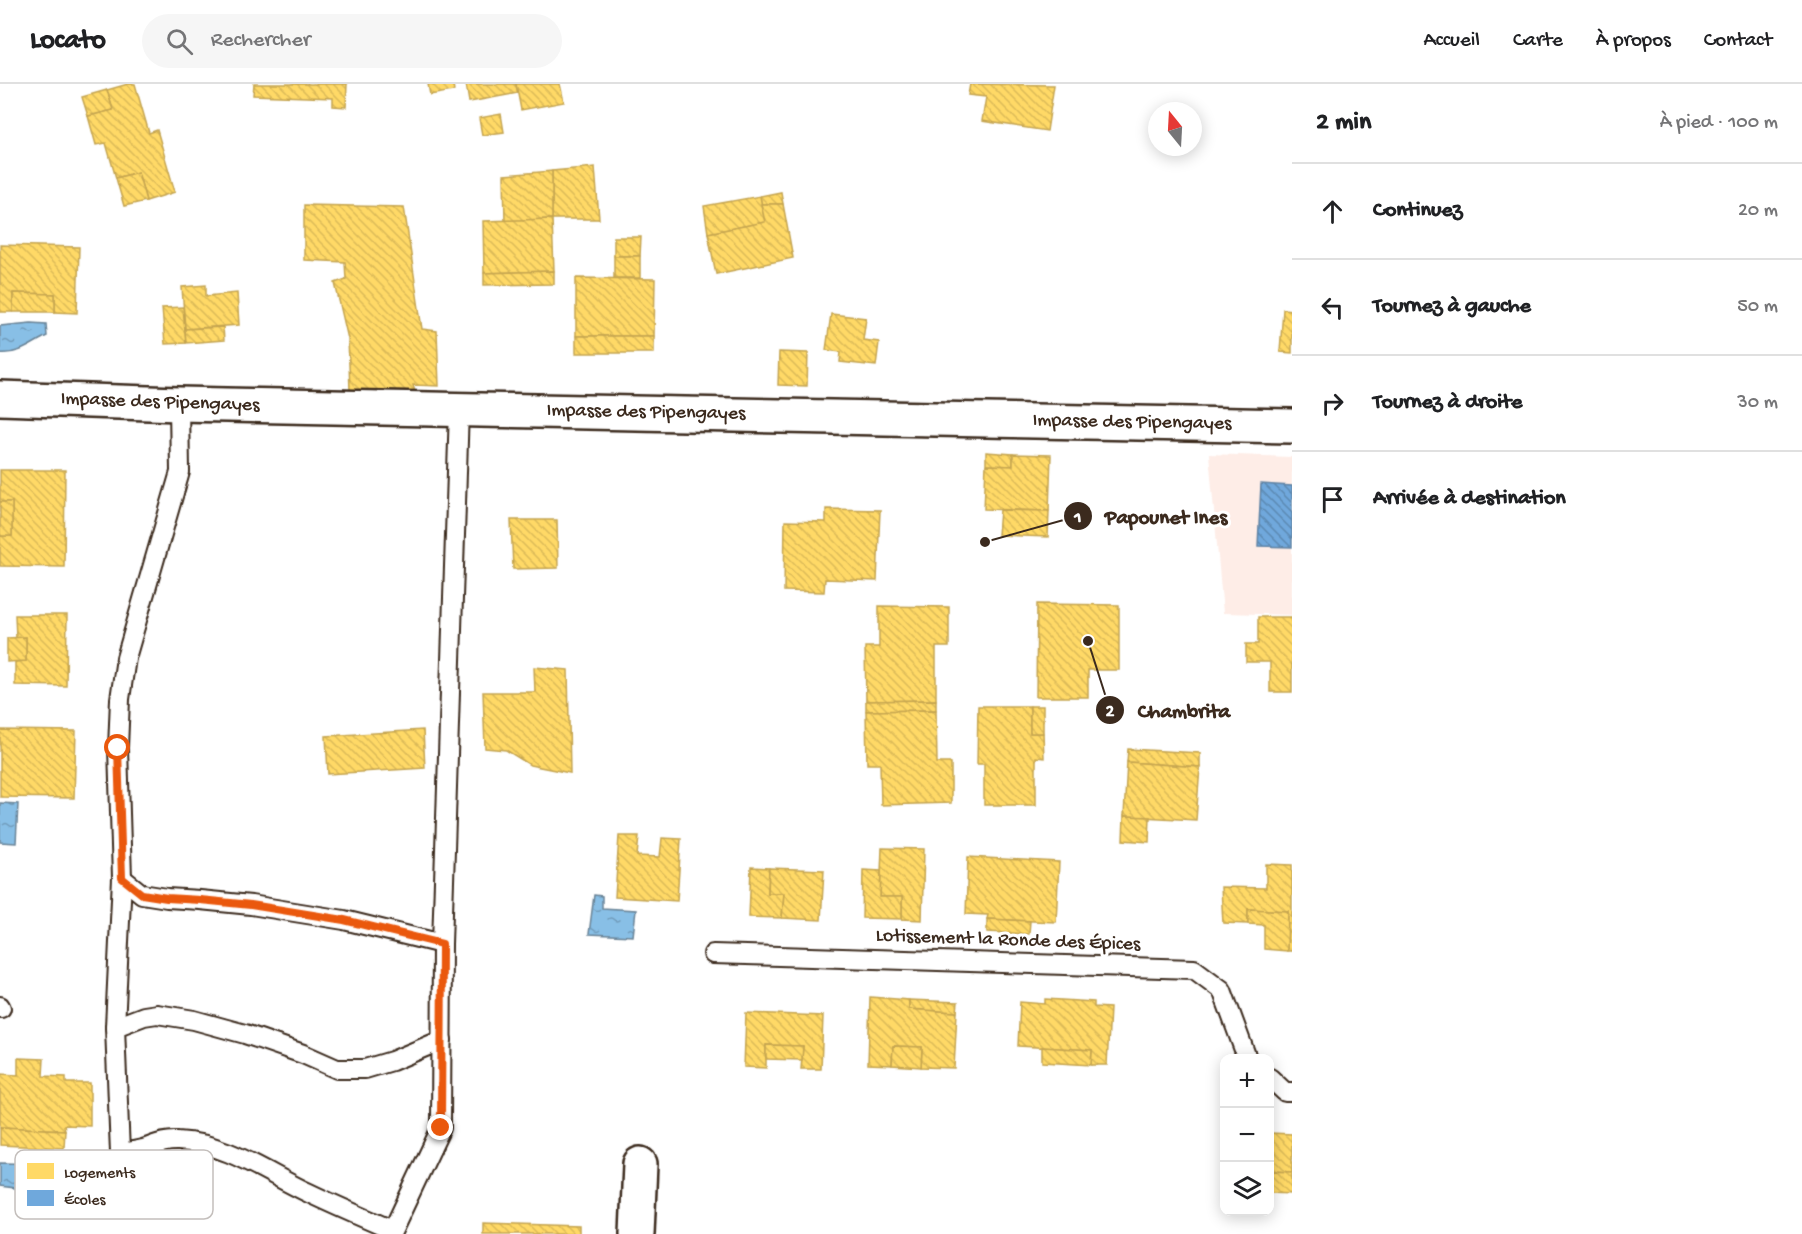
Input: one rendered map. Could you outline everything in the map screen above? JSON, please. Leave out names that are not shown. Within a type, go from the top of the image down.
[{"type":"street","name":"Impasse des Pipengayes","points":[[0,398],[179,404],[1292,426]]},
{"type":"street","points":[[637,1234],[640,1164]]},
{"type":"lane","points":[[120,1150],[116,1027],[122,878],[118,748],[120,699],[126,658],[180,472],[179,404]]},
{"type":"lane","points":[[136,1150],[165,1141],[180,1141],[217,1149],[249,1161],[308,1193],[392,1232],[441,1128],[442,944],[459,409]]},
{"type":"lane","points":[[122,878],[142,894],[251,905],[344,920],[442,944]]},
{"type":"lane","name":"Lotissement la Ronde des Épices","points":[[713,954],[1194,969],[1222,990],[1245,1054]]},
{"type":"lane","points":[[116,1027],[144,1016],[157,1014],[194,1020],[245,1034],[303,1054],[337,1069],[365,1069],[392,1061],[442,1040]]},
{"type":"lane","points":[[1274,1082],[1285,1092],[1292,1092]]},
{"type":"shaded area","points":[[1209,454],[1292,457],[1292,615],[1223,613]]},
{"type":"water","points":[[46,324],[47,336],[19,351],[0,353],[0,326]]},
{"type":"water","points":[[0,803],[18,804],[16,843],[0,842]]},
{"type":"water","points":[[594,895],[602,896],[602,908],[636,910],[633,936],[589,934]]},
{"type":"water","points":[[0,1163],[15,1163],[15,1188],[0,1186]]},
{"type":"building: Logements","points":[[135,84],[149,133],[157,130],[175,192],[146,201],[138,172],[116,178],[106,143],[96,145],[88,116],[113,110],[107,90]]},
{"type":"building: Logements","points":[[254,84],[347,84],[346,107],[333,106],[333,98],[253,95]]},
{"type":"building: Logements","points":[[428,84],[453,84],[454,91],[430,95]]},
{"type":"building: Logements","points":[[466,84],[516,84],[518,93],[469,102]]},
{"type":"building: Logements","points":[[516,84],[560,84],[564,102],[521,110]]},
{"type":"building: Logements","points":[[970,84],[1054,85],[1047,131],[982,121],[986,97],[968,95]]},
{"type":"building: Logements","points":[[107,90],[113,110],[88,116],[82,97]]},
{"type":"building: Logements","points":[[501,114],[504,132],[482,135],[479,118]]},
{"type":"building: Logements","points":[[595,167],[599,219],[552,219],[552,171]]},
{"type":"building: Logements","points":[[552,171],[552,219],[505,221],[504,175]]},
{"type":"building: Logements","points":[[138,172],[146,201],[124,206],[116,178]]},
{"type":"building: Logements","points":[[781,192],[783,204],[761,204],[760,196]]},
{"type":"building: Logements","points":[[760,196],[765,222],[708,233],[704,206]]},
{"type":"building: Logements","points":[[761,204],[783,204],[793,258],[716,274],[708,233],[765,222]]},
{"type":"building: Logements","points":[[304,205],[404,207],[422,329],[437,331],[439,386],[413,385],[415,392],[350,390],[348,339],[335,283],[346,279],[345,262],[304,260]]},
{"type":"building: Logements","points":[[552,219],[554,271],[484,273],[483,221]]},
{"type":"building: Logements","points":[[614,237],[641,237],[640,256],[614,256]]},
{"type":"building: Logements","points":[[0,245],[79,247],[77,313],[55,312],[55,294],[13,293],[13,312],[0,312]]},
{"type":"building: Logements","points":[[614,256],[640,256],[640,278],[614,278]]},
{"type":"building: Logements","points":[[554,271],[554,284],[484,285],[484,273]]},
{"type":"building: Logements","points":[[576,278],[655,279],[654,336],[576,336]]},
{"type":"building: Logements","points":[[206,285],[206,296],[237,293],[239,325],[185,329],[182,287]]},
{"type":"building: Logements","points":[[13,293],[55,294],[55,312],[13,312]]},
{"type":"building: Logements","points":[[183,307],[186,343],[165,344],[162,308]]},
{"type":"building: Logements","points":[[1283,309],[1292,310],[1292,353],[1280,352]]},
{"type":"building: Logements","points":[[831,314],[866,318],[863,340],[879,342],[876,366],[840,362],[841,352],[826,350]]},
{"type":"building: Logements","points":[[223,327],[224,340],[186,343],[185,329]]},
{"type":"building: Logements","points":[[576,336],[654,336],[654,353],[576,353]]},
{"type":"building: Logements","points":[[779,352],[808,353],[807,386],[778,385]]},
{"type":"building: Logements","points":[[986,452],[1013,454],[1013,466],[986,465]]},
{"type":"building: Logements","points":[[1013,454],[1051,455],[1049,511],[984,509],[986,465],[1013,466]]},
{"type":"building: Logements","points":[[0,470],[65,470],[64,567],[0,566],[0,536],[12,536],[12,502],[0,502]]},
{"type":"building: Logements","points":[[0,502],[12,502],[12,536],[0,536]]},
{"type":"building: Logements","points":[[826,509],[880,510],[877,581],[825,579],[824,592],[784,591],[785,521],[826,522]]},
{"type":"building: Logements","points":[[1000,510],[1049,511],[1048,537],[998,535]]},
{"type":"building: Logements","points":[[511,520],[557,520],[558,568],[513,569]]},
{"type":"building: Logements","points":[[1037,604],[1119,605],[1119,670],[1088,670],[1088,697],[1036,697]]},
{"type":"building: Logements","points":[[879,606],[949,607],[949,647],[936,647],[936,700],[866,701],[865,647],[879,647]]},
{"type":"building: Logements","points":[[15,615],[67,615],[66,686],[15,685],[15,662],[26,661],[26,637],[16,638]]},
{"type":"building: Logements","points":[[1258,617],[1292,617],[1292,692],[1270,692],[1270,662],[1246,662],[1246,644],[1258,644]]},
{"type":"building: Logements","points":[[26,637],[26,661],[7,662],[7,638]]},
{"type":"building: Logements","points":[[534,667],[568,670],[570,773],[530,765],[506,750],[485,748],[483,692],[535,692]]},
{"type":"building: Logements","points":[[936,700],[936,710],[866,711],[866,701]]},
{"type":"building: Logements","points":[[978,706],[1030,706],[1030,733],[1043,733],[1044,758],[1036,757],[1036,805],[984,805],[984,764],[977,764]]},
{"type":"building: Logements","points":[[1030,706],[1043,706],[1043,733],[1030,733]]},
{"type":"building: Logements","points":[[936,710],[937,763],[951,763],[951,803],[881,805],[880,764],[867,764],[866,711]]},
{"type":"building: Logements","points":[[0,730],[76,731],[74,798],[0,797]]},
{"type":"building: Logements","points":[[423,730],[425,768],[328,774],[326,736]]},
{"type":"building: Logements","points":[[1128,749],[1200,753],[1200,767],[1127,762]]},
{"type":"building: Logements","points":[[1127,762],[1200,767],[1196,820],[1124,816]]},
{"type":"building: Logements","points":[[1124,816],[1150,817],[1149,842],[1123,840]]},
{"type":"building: Logements","points":[[619,836],[639,836],[637,856],[660,857],[662,838],[681,839],[677,901],[615,897]]},
{"type":"building: Logements","points":[[882,848],[924,849],[922,920],[902,919],[902,897],[880,897]]},
{"type":"building: Logements","points":[[968,857],[1059,862],[1056,922],[987,919],[988,915],[966,914]]},
{"type":"building: Logements","points":[[1266,864],[1292,865],[1292,951],[1287,951],[1288,911],[1248,909],[1248,924],[1223,923],[1221,887],[1266,888]]},
{"type":"building: Logements","points":[[751,867],[769,868],[768,893],[784,893],[782,918],[749,917]]},
{"type":"building: Logements","points":[[769,868],[824,870],[821,920],[782,918],[784,893],[768,893]]},
{"type":"building: Logements","points":[[863,870],[881,871],[880,897],[902,897],[902,919],[862,918]]},
{"type":"building: Logements","points":[[1248,909],[1288,911],[1287,951],[1264,949],[1264,925],[1248,924]]},
{"type":"building: Logements","points":[[987,919],[1030,921],[1029,934],[987,932]]},
{"type":"building: Logements","points":[[870,997],[909,1000],[909,1009],[957,1012],[954,1068],[921,1067],[922,1047],[893,1046],[892,1065],[868,1064]]},
{"type":"building: Logements","points":[[1045,999],[1094,1002],[1094,1007],[1110,1008],[1107,1065],[1091,1065],[1092,1050],[1018,1046],[1020,1002],[1045,1004]]},
{"type":"building: Logements","points":[[909,1000],[958,1002],[957,1012],[909,1009]]},
{"type":"building: Logements","points":[[746,1013],[823,1016],[821,1069],[801,1069],[803,1046],[766,1045],[766,1068],[744,1067]]},
{"type":"building: Logements","points":[[766,1045],[803,1046],[802,1060],[766,1059]]},
{"type":"building: Logements","points":[[893,1046],[922,1047],[921,1067],[892,1065]]},
{"type":"building: Logements","points":[[1042,1047],[1092,1050],[1091,1065],[1042,1062]]},
{"type":"building: Logements","points":[[18,1058],[44,1059],[43,1076],[66,1077],[66,1083],[90,1083],[90,1126],[64,1125],[65,1130],[0,1127],[0,1074],[18,1075]]},
{"type":"building: Logements","points":[[0,1127],[65,1130],[64,1148],[0,1145]]},
{"type":"building: Logements","points":[[1274,1133],[1292,1134],[1292,1172],[1274,1171]]},
{"type":"building: Logements","points":[[1274,1171],[1292,1172],[1292,1194],[1274,1193]]},
{"type":"building: Logements","points":[[483,1223],[579,1226],[579,1234],[483,1234]]},
{"type":"building: Écoles","points":[[1261,484],[1292,486],[1292,547],[1258,546]]},
{"type":"place","name":"Papounet Ines","points":[[985,542]]},
{"type":"place","name":"Chambrita","points":[[1088,641]]},
{"type":"route","points":[[118,748],[122,878],[142,894],[251,905],[344,920],[442,944],[441,1128]]}]
